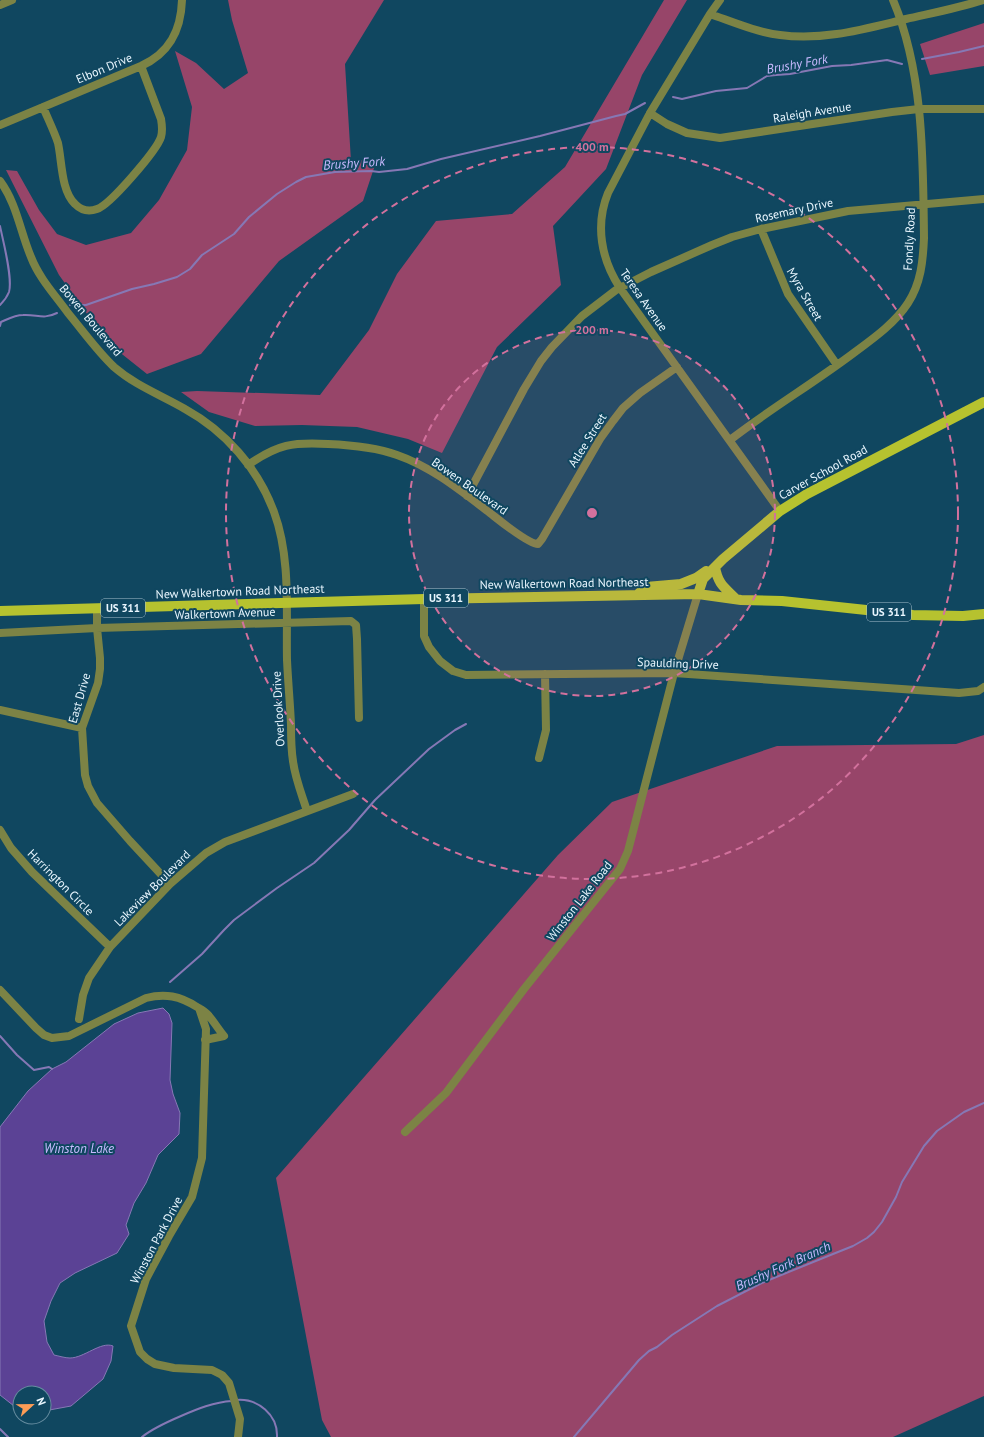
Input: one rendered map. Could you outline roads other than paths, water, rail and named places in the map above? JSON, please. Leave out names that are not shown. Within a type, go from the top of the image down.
[{"type":"main road","name":"Carver School Road","points":[[698,594],[703,579],[715,566],[780,511],[808,494],[984,402]]},
{"type":"main road","points":[[637,595],[646,587],[681,584],[696,578],[715,566],[719,582],[736,599]]},
{"type":"main road","name":"New Walkertown Road Northeast","points":[[0,611],[424,599],[698,594],[736,599],[782,601],[913,615],[963,616],[984,614]]},
{"type":"street","points":[[0,5],[12,0]]},
{"type":"street","name":"Elbon Drive","points":[[0,124],[141,66],[156,58],[172,39],[180,18],[182,0]]},
{"type":"street","name":"Teresa Avenue","points":[[720,0],[650,113],[608,193],[601,217],[602,242],[605,258],[612,275],[620,288],[780,511]]},
{"type":"street","name":"Fondly Road","points":[[730,440],[876,336],[893,322],[902,312],[914,293],[921,272],[923,258],[924,204],[919,109],[914,70],[902,20],[893,0]]},
{"type":"street","points":[[710,14],[766,32],[796,36],[835,35],[983,0]]},
{"type":"street","points":[[43,107],[58,143],[64,182],[69,197],[82,209],[90,211],[101,208],[145,161],[161,138],[163,127],[161,119],[141,66]]},
{"type":"street","name":"Raleigh Avenue","points":[[650,113],[667,124],[682,131],[695,135],[720,138],[919,109],[984,109]]},
{"type":"street","name":"Bowen Boulevard","points":[[0,181],[14,205],[31,257],[38,272],[100,353],[115,368],[135,383],[205,422],[229,442],[248,465],[268,500],[280,532],[283,547],[286,603]]},
{"type":"street","name":"Rosemary Drive","points":[[467,496],[541,361],[582,316],[620,288],[651,272],[712,245],[732,237],[761,229],[848,211],[984,199]]},
{"type":"street","name":"Myra Street","points":[[761,229],[788,294],[837,365]]},
{"type":"street","name":"Atlee Street","points":[[538,544],[600,439],[623,408],[640,393],[677,367]]},
{"type":"street","name":"Bowen Boulevard","points":[[248,465],[271,451],[293,444],[308,443],[368,448],[392,454],[410,460],[442,478],[519,535],[533,543],[538,544]]},
{"type":"street","name":"Winston Lake Road","points":[[405,1132],[446,1093],[524,989],[620,869],[628,851],[674,673],[698,594]]},
{"type":"street","name":"Spaulding Drive","points":[[424,599],[424,636],[429,647],[440,661],[453,671],[466,675],[674,673],[959,693],[978,691],[984,687]]},
{"type":"street","name":"Overlook Drive","points":[[286,603],[287,662],[292,761],[308,811]]},
{"type":"street","name":"East Drive","points":[[97,608],[100,670],[96,688],[82,728],[84,764],[88,786],[93,796],[111,821],[170,884]]},
{"type":"street","name":"Walkertown Avenue","points":[[0,633],[97,628],[348,620],[354,622],[356,625],[359,718]]},
{"type":"street","points":[[539,758],[546,730],[544,674]]},
{"type":"street","points":[[0,710],[82,728]]},
{"type":"street","name":"Lakeview Boulevard","points":[[79,1019],[83,995],[89,978],[110,947],[170,884],[206,853],[225,842],[353,794]]},
{"type":"street","name":"Harrington Circle","points":[[0,830],[11,848],[32,872],[110,947]]},
{"type":"street","points":[[0,990],[36,1028],[44,1035],[52,1038],[69,1036],[136,1002],[154,996],[174,996],[182,998],[208,1014],[224,1036],[205,1040]]},
{"type":"street","name":"Winston Park Drive","points":[[199,1008],[206,1029],[202,1158],[192,1196],[146,1279],[131,1326],[140,1352],[155,1364],[174,1368],[212,1370],[222,1375],[229,1383],[240,1419],[238,1437]]},
{"type":"water","name":"Winston Lake","points":[[163,1008],[169,1014],[172,1023],[170,1080],[180,1113],[179,1134],[158,1155],[146,1183],[134,1203],[126,1225],[129,1234],[117,1253],[75,1273],[60,1283],[51,1301],[44,1321],[47,1342],[54,1355],[68,1358],[75,1357],[108,1345],[113,1346],[111,1361],[103,1379],[71,1406],[52,1410],[52,1385],[12,1385],[12,1404],[0,1395],[0,1127],[28,1091],[52,1069],[66,1062],[114,1024],[138,1013]]},
{"type":"waterway","name":"Brushy Fork","points":[[922,59],[984,46]]},
{"type":"waterway","name":"Brushy Fork","points":[[673,97],[682,99],[716,91],[747,88],[767,76],[790,74],[832,66],[887,60],[902,64]]},
{"type":"waterway","name":"Brushy Fork","points":[[70,305],[86,305],[132,289],[177,277],[190,269],[202,255],[234,234],[249,217],[277,194],[306,177],[335,172],[379,172],[407,169],[441,159],[625,114],[645,103]]},
{"type":"waterway","points":[[0,226],[10,278],[9,292],[0,305]]},
{"type":"waterway","name":"Brushy Fork","points":[[0,326],[1,322],[12,317],[28,315],[48,316],[57,313]]},
{"type":"waterway","points":[[170,982],[202,954],[234,920],[314,863],[349,830],[375,800],[429,749],[466,724]]},
{"type":"waterway","points":[[0,1036],[17,1055],[34,1070],[49,1067],[52,1069]]},
{"type":"waterway","name":"Brushy Fork Branch","points":[[574,1437],[639,1360],[672,1335],[717,1306],[764,1282],[853,1246],[867,1238],[882,1222],[896,1197],[902,1182],[924,1146],[937,1131],[964,1112],[984,1103]]},
{"type":"waterway","points":[[236,1400],[252,1402],[265,1410],[274,1422],[277,1437]]},
{"type":"waterway","points":[[142,1437],[160,1425],[193,1411],[212,1404],[232,1401]]},
{"type":"waterway","points":[[0,1429],[8,1437]]}]
